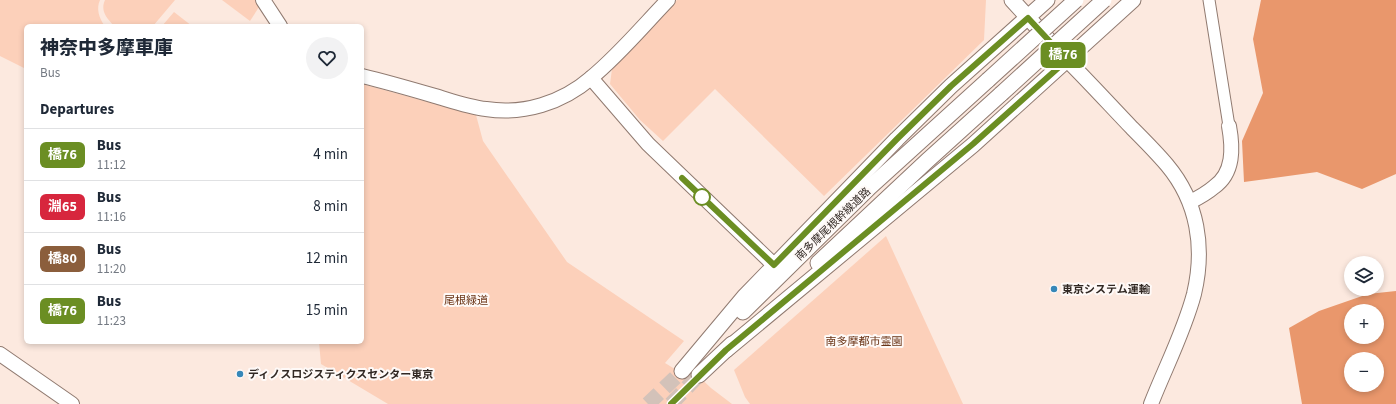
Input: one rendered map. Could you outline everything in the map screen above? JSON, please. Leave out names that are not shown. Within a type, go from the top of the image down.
[{"type":"main road","points":[[1012,0],[1067,60]]},
{"type":"main road","points":[[774,265],[951,86],[1047,0]]},
{"type":"main road","name":"南多摩尾根幹線道路","points":[[774,265],[744,297],[682,371],[870,188],[1076,0]]},
{"type":"main road","name":"南多摩尾根幹線道路","points":[[699,376],[912,174],[1104,0]]},
{"type":"main road","points":[[726,350],[968,149],[1133,0]]},
{"type":"street","points":[[263,0],[279,24]]},
{"type":"street","points":[[364,77],[477,108],[501,110],[524,109],[543,105],[573,91],[591,78],[668,0]]},
{"type":"street","points":[[1190,202],[1214,188],[1225,175],[1230,164],[1231,154],[1231,140],[1209,0]]},
{"type":"street","points":[[1067,60],[1167,165],[1183,187],[1195,216],[1199,239],[1199,263],[1190,308],[1151,404]]},
{"type":"street","points":[[591,78],[648,144],[774,265]]},
{"type":"street","points":[[0,354],[72,404]]},
{"type":"green space","points":[[0,0],[100,0],[98,6],[99,13],[104,24],[24,24],[24,68],[0,56]]},
{"type":"green space","points":[[105,0],[175,0],[155,24],[112,24],[104,11]]},
{"type":"green space","points":[[222,0],[255,0],[259,7],[250,21]]},
{"type":"green space","points":[[677,0],[986,0],[984,40],[824,196],[715,89],[663,141],[640,120],[610,84],[612,69]]},
{"type":"green space","points":[[174,12],[189,24],[164,24]]},
{"type":"green space","name":"尾根緑道","points":[[364,85],[476,115],[483,141],[567,262],[684,341],[665,363],[688,377],[693,371],[711,388],[732,404],[388,404],[321,364],[319,344],[364,344]]},
{"type":"green space","name":"南多摩都市霊園","points":[[886,236],[963,404],[750,404],[745,397],[734,370]]},
{"type":"shaded area","points":[[1261,0],[1396,0],[1396,174],[1362,189],[1317,172],[1244,182],[1242,141],[1263,93],[1253,39]]},
{"type":"shaded area","points":[[1396,291],[1396,404],[1302,404],[1289,328],[1319,311],[1362,296],[1384,296],[1384,292]]},
{"type":"tunnel","points":[[648,404],[682,371]]},
{"type":"tunnel","points":[[671,404],[699,375]]},
{"type":"bus line","name":"橋76","points":[[671,404],[726,350],[876,227],[973,144],[1067,60],[1028,18],[951,86],[774,265],[682,178]]},
{"type":"place","name":"東京システム運輸","points":[[1054,289]]},
{"type":"place","name":"ディノスロジスティクスセンター東京","points":[[240,374]]}]
